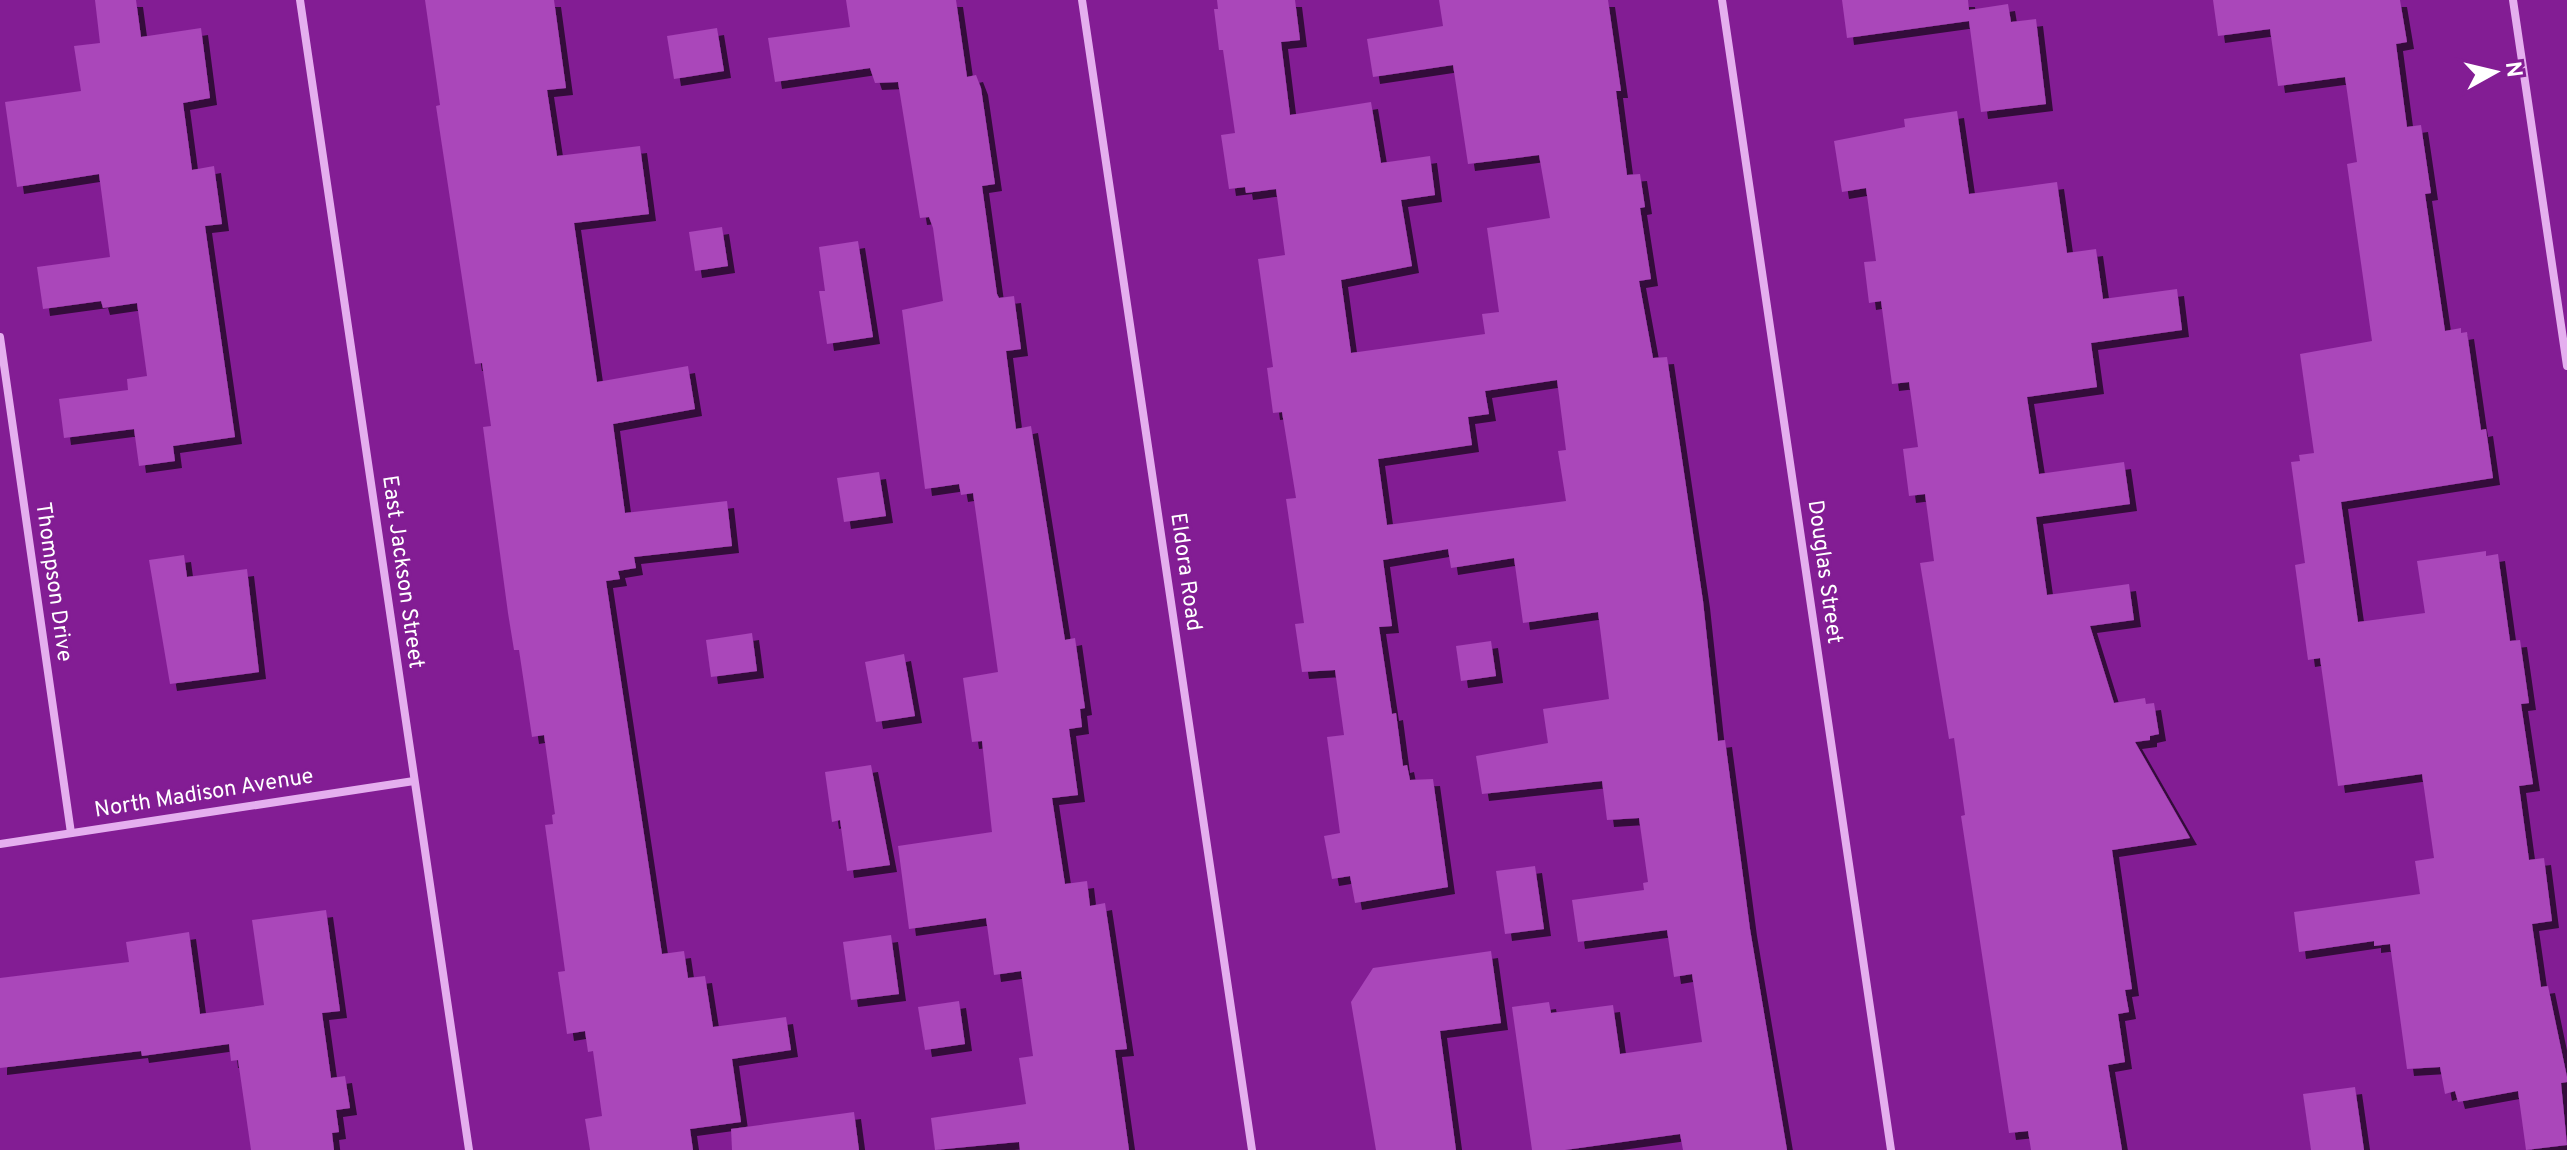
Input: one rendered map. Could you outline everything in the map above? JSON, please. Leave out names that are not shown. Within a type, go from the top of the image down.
[{"type":"street","name":"East Jackson Street","points":[[300,0],[469,1150]]},
{"type":"street","name":"Eldora Road","points":[[1082,0],[1252,1150]]},
{"type":"street","name":"Douglas Street","points":[[1722,0],[1891,1150]]},
{"type":"street","points":[[2513,0],[2567,366]]},
{"type":"street","name":"Thompson Drive","points":[[0,337],[71,833]]},
{"type":"street","name":"North Madison Avenue","points":[[0,844],[414,781]]},
{"type":"building","points":[[95,0],[136,0],[141,37],[201,28],[210,98],[183,103],[192,170],[214,166],[222,224],[205,226],[235,437],[173,446],[175,461],[139,466],[134,429],[64,438],[59,399],[128,390],[127,379],[147,376],[137,303],[103,308],[101,301],[43,309],[37,267],[110,257],[99,174],[17,187],[5,102],[81,91],[74,46],[100,43]]},
{"type":"building","points":[[425,0],[554,0],[566,88],[547,90],[557,156],[640,146],[649,214],[574,223],[597,382],[688,366],[695,409],[613,424],[625,513],[727,501],[732,546],[634,557],[636,568],[618,571],[620,579],[606,581],[662,954],[684,951],[688,978],[705,976],[713,1027],[786,1017],[791,1050],[732,1059],[741,1122],[690,1129],[693,1150],[590,1150],[585,1119],[602,1116],[593,1051],[588,1052],[585,1031],[567,1034],[558,972],[565,971],[545,825],[553,824],[552,815],[555,814],[544,735],[532,737],[519,650],[514,650],[508,613],[483,427],[491,426],[482,363],[475,364],[436,106],[440,105]]},
{"type":"building","points":[[846,0],[956,0],[967,77],[976,75],[981,88],[995,184],[982,186],[997,294],[999,298],[1014,296],[1021,349],[1006,351],[1016,429],[1031,426],[1065,640],[1075,638],[1085,708],[1080,709],[1082,727],[1069,729],[1078,795],[1052,798],[1065,884],[1087,881],[1090,906],[1105,903],[1127,1049],[1115,1050],[1129,1150],[1020,1150],[1019,1142],[935,1150],[931,1118],[1026,1104],[1019,1058],[1033,1056],[1021,971],[994,975],[986,918],[909,929],[898,846],[992,832],[982,741],[972,742],[963,678],[998,672],[973,493],[961,495],[959,484],[925,489],[902,310],[943,301],[933,228],[929,217],[920,218],[898,82],[875,83],[870,68],[775,82],[768,38],[850,27]]},
{"type":"building","points":[[1217,0],[1295,0],[1300,40],[1281,42],[1290,115],[1371,102],[1381,163],[1430,156],[1435,195],[1401,200],[1412,266],[1341,280],[1351,353],[1485,334],[1482,314],[1499,312],[1487,228],[1550,218],[1539,155],[1468,164],[1453,65],[1373,77],[1367,39],[1443,26],[1439,0],[1608,0],[1621,91],[1616,91],[1627,175],[1640,174],[1645,207],[1640,208],[1651,279],[1639,281],[1653,358],[1667,357],[1703,601],[1718,741],[1725,740],[1750,929],[1787,1150],[1683,1150],[1680,1134],[1565,1150],[1532,1150],[1512,1007],[1549,1002],[1551,1013],[1613,1005],[1620,1054],[1702,1042],[1692,974],[1674,977],[1667,930],[1578,942],[1572,900],[1644,890],[1643,883],[1648,882],[1639,818],[1607,820],[1602,781],[1482,794],[1476,756],[1548,743],[1543,709],[1609,699],[1598,612],[1523,623],[1514,558],[1451,568],[1448,549],[1383,560],[1392,626],[1379,627],[1392,714],[1396,713],[1403,766],[1407,765],[1410,780],[1433,779],[1448,887],[1355,903],[1350,876],[1332,879],[1324,836],[1340,833],[1327,737],[1344,735],[1335,670],[1302,672],[1295,624],[1304,623],[1286,499],[1296,498],[1282,412],[1273,413],[1267,368],[1273,367],[1258,259],[1285,255],[1276,189],[1246,193],[1245,187],[1229,189],[1221,135],[1235,133],[1223,50],[1219,50],[1214,9],[1218,9]],"holes":[[[1557,380],[1566,450],[1558,451],[1566,501],[1387,525],[1378,459],[1472,445],[1468,417],[1489,414],[1485,391]]]},
{"type":"building","points":[[1842,0],[1968,0],[1969,10],[2008,4],[2011,22],[2036,19],[2046,104],[1981,112],[1969,21],[1847,38]]},
{"type":"building","points":[[2213,0],[2400,0],[2407,42],[2396,44],[2407,127],[2421,125],[2431,193],[2425,194],[2445,331],[2461,328],[2461,333],[2467,332],[2481,430],[2486,429],[2493,478],[2341,502],[2358,622],[2425,613],[2417,561],[2486,551],[2486,556],[2498,554],[2510,641],[2520,640],[2529,703],[2521,704],[2533,784],[2519,786],[2529,860],[2544,858],[2552,921],[2532,924],[2541,987],[2548,986],[2567,1077],[2567,1082],[2561,1083],[2567,1145],[2526,1150],[2518,1091],[2458,1102],[2455,1091],[2445,1094],[2440,1067],[2407,1069],[2390,944],[2374,946],[2374,941],[2299,952],[2294,912],[2420,894],[2415,861],[2434,858],[2422,774],[2338,786],[2320,658],[2308,660],[2295,565],[2305,563],[2291,462],[2300,461],[2299,455],[2314,453],[2300,354],[2372,341],[2347,164],[2357,162],[2345,77],[2278,86],[2270,29],[2218,36]]},
{"type":"building","points":[[717,28],[724,71],[674,79],[667,36]]},
{"type":"building","points":[[1957,111],[1969,194],[2057,182],[2067,253],[2096,249],[2103,299],[2177,289],[2182,330],[2091,343],[2097,387],[2027,397],[2039,474],[2124,462],[2130,504],[2036,517],[2047,595],[2129,584],[2134,620],[2090,626],[2114,703],[2145,698],[2146,704],[2154,703],[2159,734],[2150,736],[2150,740],[2135,742],[2190,838],[2112,850],[2132,989],[2125,990],[2129,1012],[2118,1014],[2125,1062],[2108,1065],[2122,1150],[2031,1150],[2028,1131],[2009,1133],[1961,816],[1965,815],[1954,738],[1949,739],[1920,563],[1934,561],[1925,494],[1909,496],[1903,449],[1918,447],[1909,382],[1892,384],[1881,301],[1869,303],[1864,262],[1876,261],[1866,188],[1842,192],[1834,141],[1905,127],[1904,119]]},
{"type":"building","points":[[722,227],[728,266],[695,271],[689,232]]},
{"type":"building","points":[[858,241],[873,337],[827,344],[819,291],[825,291],[819,247]]},
{"type":"building","points":[[879,472],[886,516],[844,522],[837,478]]},
{"type":"building","points":[[184,555],[187,577],[247,569],[259,672],[170,684],[149,560]]},
{"type":"building","points":[[752,633],[757,671],[711,677],[706,640]]},
{"type":"building","points":[[1491,641],[1496,676],[1461,681],[1456,646]]},
{"type":"building","points":[[904,654],[915,716],[876,722],[865,662]]},
{"type":"building","points":[[871,765],[890,865],[847,871],[840,820],[832,822],[825,772]]},
{"type":"building","points":[[1535,866],[1544,929],[1505,934],[1496,871]]},
{"type":"building","points":[[326,910],[340,1011],[322,1013],[331,1078],[345,1076],[350,1108],[336,1110],[339,1132],[332,1133],[334,1150],[251,1150],[238,1060],[231,1061],[229,1044],[142,1056],[141,1051],[0,1068],[0,978],[129,962],[126,942],[189,932],[200,1014],[264,1005],[252,920]]},
{"type":"building","points":[[891,935],[899,994],[851,1000],[843,942]]},
{"type":"building","points":[[1491,951],[1501,1023],[1440,1031],[1456,1150],[1376,1150],[1351,1002],[1373,968]]},
{"type":"building","points":[[959,1001],[965,1044],[925,1050],[918,1007]]},
{"type":"building","points":[[2355,1087],[2364,1150],[2311,1150],[2303,1094]]},
{"type":"building","points":[[854,1112],[859,1150],[732,1150],[731,1129]]}]
